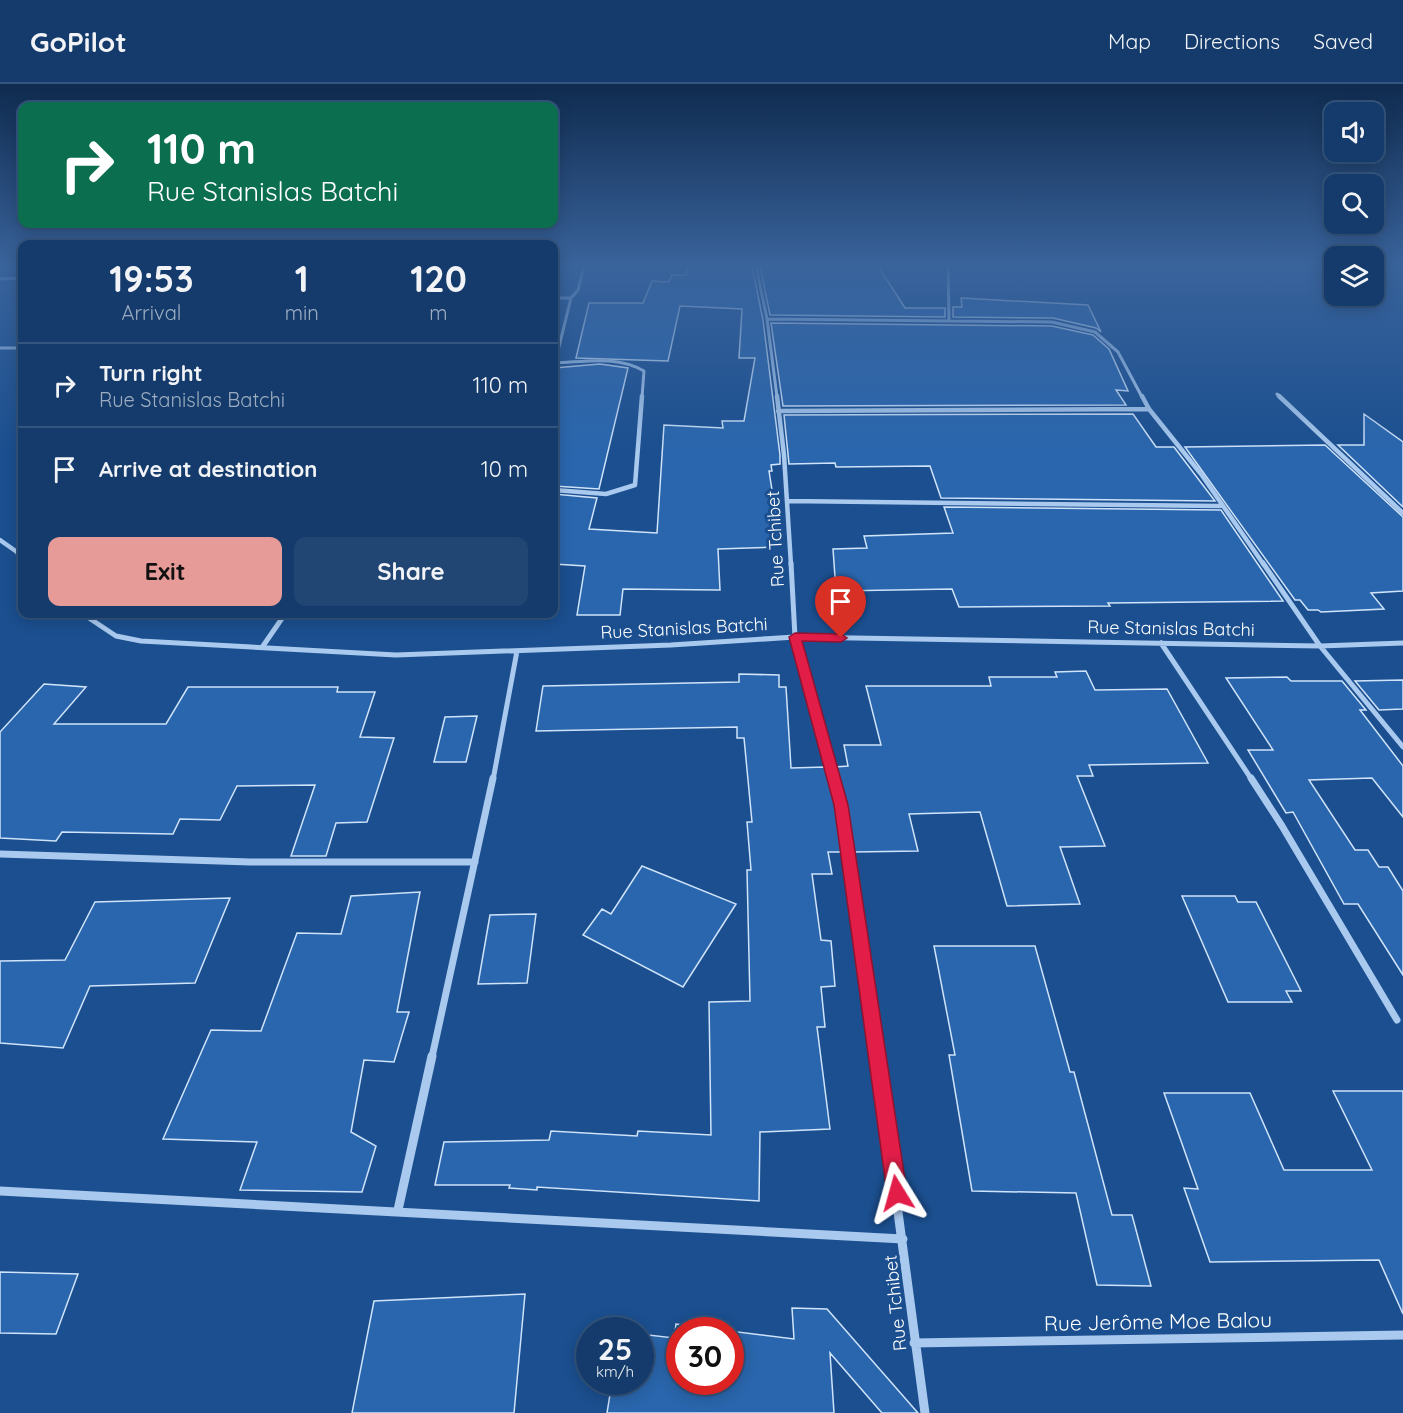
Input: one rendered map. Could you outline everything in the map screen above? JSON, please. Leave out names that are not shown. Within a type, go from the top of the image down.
[{"type":"street","points":[[558,348],[563,328]]},
{"type":"street","name":"Rue Tchibet","points":[[768,328],[788,501],[795,637],[841,805],[903,1239],[914,1343],[925,1413]]},
{"type":"street","points":[[1078,328],[1095,332],[1118,352],[1149,409],[1201,474],[1220,506],[1320,646],[1403,747]]},
{"type":"street","points":[[0,348],[18,348]]},
{"type":"street","points":[[558,363],[619,362],[635,364],[644,370],[635,485],[626,492],[609,494],[558,490]]},
{"type":"street","points":[[1277,394],[1403,513]]},
{"type":"street","points":[[778,411],[1149,409]]},
{"type":"street","points":[[788,501],[1220,506]]},
{"type":"street","points":[[0,540],[17,552]]},
{"type":"street","name":"Rue Stanislas Batchi","points":[[89,618],[116,636],[141,641],[396,655],[671,645],[795,637],[1320,646],[1403,643]]},
{"type":"street","points":[[263,646],[282,618]]},
{"type":"street","points":[[1161,643],[1282,826],[1397,1020]]},
{"type":"street","points":[[398,1210],[475,862],[517,651]]},
{"type":"street","points":[[0,854],[250,862],[475,862]]},
{"type":"street","points":[[0,1191],[398,1210],[903,1239]]},
{"type":"street","name":"Rue Jerôme Moe Balou","points":[[914,1343],[1403,1335]]},
{"type":"building","points":[[583,328],[675,328],[668,361],[576,358]]},
{"type":"building","points":[[741,328],[764,328],[780,455],[780,464],[771,465],[772,471],[769,471],[781,547],[718,549],[720,590],[623,589],[620,615],[577,615],[585,566],[558,564],[558,494],[597,498],[589,529],[657,533],[664,425],[723,428],[722,421],[744,421],[755,358],[739,358]]},
{"type":"building","points":[[772,328],[1061,328],[1093,335],[1109,349],[1128,391],[1116,390],[1126,405],[783,406]]},
{"type":"building","points":[[600,364],[628,368],[599,489],[558,486],[558,368]]},
{"type":"building","points":[[1133,414],[1156,447],[1174,447],[1215,501],[941,498],[930,466],[836,467],[835,463],[789,464],[784,415]]},
{"type":"building","points":[[1364,414],[1403,442],[1403,507],[1338,445],[1364,445]]},
{"type":"building","points":[[1325,445],[1403,517],[1403,591],[1371,593],[1384,609],[1321,612],[1308,610],[1300,600],[1295,600],[1185,447]]},
{"type":"building","points":[[944,507],[1221,510],[1283,601],[959,607],[952,589],[836,591],[833,549],[867,548],[864,536],[953,533]]},
{"type":"building","points":[[1086,671],[1095,690],[1167,689],[1208,763],[1089,765],[1093,776],[1077,776],[1105,846],[1060,847],[1080,904],[1007,906],[980,812],[909,814],[918,851],[853,852],[846,804],[835,767],[848,766],[844,745],[881,745],[866,686],[991,686],[989,677],[1057,677],[1055,672]]},
{"type":"building","points":[[739,674],[779,675],[779,687],[786,687],[791,768],[825,767],[835,806],[842,852],[828,852],[832,874],[812,874],[821,940],[831,941],[835,986],[821,987],[825,1027],[817,1027],[830,1129],[760,1132],[759,1201],[537,1187],[537,1190],[509,1188],[510,1185],[435,1185],[444,1142],[549,1140],[551,1131],[637,1136],[638,1131],[711,1135],[709,1002],[750,1001],[747,870],[751,870],[747,822],[752,822],[744,738],[737,738],[737,727],[536,731],[543,686],[739,682]]},
{"type":"building","points":[[1287,677],[1291,681],[1342,681],[1366,710],[1360,710],[1403,766],[1403,817],[1372,778],[1309,780],[1355,850],[1368,850],[1379,867],[1388,867],[1403,891],[1403,975],[1358,904],[1344,904],[1293,812],[1286,813],[1248,750],[1273,750],[1226,678]]},
{"type":"building","points":[[1403,680],[1403,709],[1379,710],[1355,681]]},
{"type":"building","points":[[44,684],[86,687],[54,724],[166,724],[188,687],[338,687],[337,692],[375,692],[360,737],[394,738],[367,822],[336,823],[326,856],[291,856],[315,785],[237,786],[220,820],[180,819],[173,834],[62,832],[56,841],[0,838],[0,732]]},
{"type":"building","points":[[477,716],[466,762],[434,762],[445,717]]},
{"type":"building","points":[[642,866],[736,904],[683,987],[583,935],[602,909],[611,914]]},
{"type":"building","points":[[420,892],[397,1012],[409,1012],[394,1062],[364,1060],[351,1132],[376,1146],[362,1192],[240,1190],[257,1142],[163,1139],[211,1030],[261,1031],[297,933],[341,934],[351,896]]},
{"type":"building","points":[[1182,896],[1235,896],[1238,902],[1256,902],[1301,991],[1286,991],[1292,1002],[1228,1002]]},
{"type":"building","points":[[230,898],[195,983],[90,986],[63,1048],[0,1043],[0,961],[65,960],[95,902]]},
{"type":"building","points":[[536,914],[527,983],[478,984],[490,915]]},
{"type":"building","points":[[934,946],[1035,946],[1070,1072],[1074,1072],[1112,1215],[1132,1215],[1151,1286],[1097,1285],[1076,1193],[972,1191],[949,1055],[955,1055]]},
{"type":"building","points":[[1333,1091],[1403,1091],[1403,1314],[1379,1260],[1210,1262],[1184,1188],[1198,1189],[1164,1093],[1250,1093],[1284,1170],[1372,1170]]},
{"type":"building","points":[[0,1272],[78,1274],[56,1334],[0,1333]]},
{"type":"building","points":[[525,1294],[514,1413],[352,1413],[374,1301]]},
{"type":"building","points":[[792,1308],[827,1309],[918,1413],[882,1413],[830,1353],[834,1413],[607,1413],[610,1395],[654,1395],[654,1336],[666,1337],[666,1395],[744,1395],[744,1333],[794,1339]]},
{"type":"route","points":[[841,638],[795,637],[841,805],[897,1193]]}]
